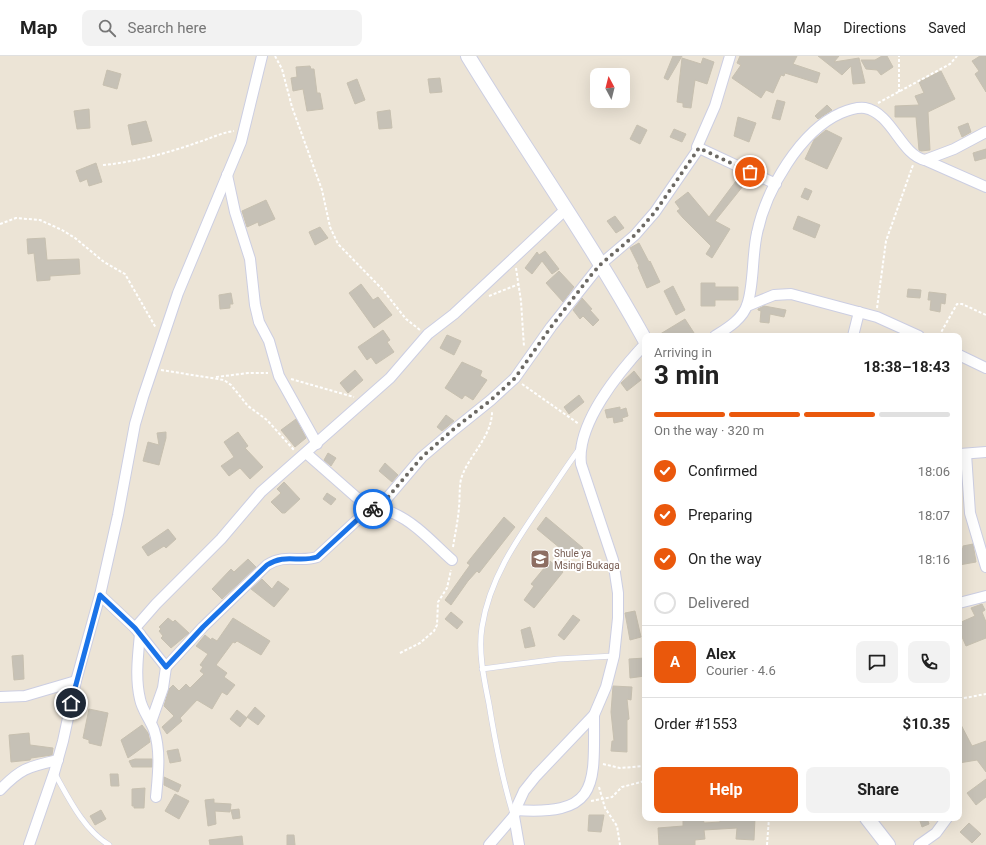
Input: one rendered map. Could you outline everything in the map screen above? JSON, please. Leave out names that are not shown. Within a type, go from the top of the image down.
[{"type":"street","points":[[29,845],[58,760],[76,681],[100,595],[118,515],[135,424],[178,292],[245,129],[262,56]]},
{"type":"street","points":[[468,56],[523,145],[601,264],[642,335]]},
{"type":"street","points":[[151,722],[164,682],[166,667],[203,627],[267,565],[283,558],[317,557],[374,509],[422,457],[455,428],[491,400],[515,378],[560,315],[601,264],[635,235],[655,212],[699,148],[697,146],[715,106],[730,56]]},
{"type":"street","points":[[747,306],[757,232],[765,206],[776,184],[804,141],[818,127],[830,118],[843,112],[864,108],[874,111],[890,125],[920,158],[986,187]]},
{"type":"street","points":[[920,158],[954,149],[986,132]]},
{"type":"street","points":[[699,148],[776,184]]},
{"type":"street","points":[[227,175],[235,212],[250,259],[256,313],[269,341],[279,376],[317,444]]},
{"type":"street","points":[[156,797],[158,743],[151,722],[144,712],[139,693],[137,631],[156,604],[221,539],[261,492],[390,378],[428,334],[514,258],[566,209]]},
{"type":"street","points":[[720,333],[729,327],[747,306],[774,295],[791,294],[877,316],[913,333]]},
{"type":"street","points":[[854,333],[859,312]]},
{"type":"street","points":[[489,845],[515,813],[524,791],[536,776],[594,715],[606,687],[614,656],[618,618],[618,592],[614,566],[604,529],[584,476],[581,464],[580,447],[600,402],[614,380],[642,347]]},
{"type":"street","points":[[962,356],[986,368]]},
{"type":"street","points":[[986,452],[962,454],[970,513],[986,567]]},
{"type":"street","points":[[306,453],[338,482],[374,509],[393,513],[403,519],[452,560]]},
{"type":"street","points":[[100,595],[137,631],[166,667]]},
{"type":"street","points":[[962,602],[986,596]]},
{"type":"street","points":[[0,697],[25,696],[76,681]]},
{"type":"street","points":[[515,813],[556,809],[576,802],[584,796],[588,789],[594,759],[594,715]]},
{"type":"street","points":[[0,790],[16,774],[25,769],[58,760]]},
{"type":"street","points":[[515,813],[519,845]]},
{"type":"street","points":[[870,821],[888,845]]},
{"type":"street","points":[[919,845],[936,834],[945,821]]},
{"type":"lane","points":[[515,813],[502,776],[482,669],[482,628],[486,608],[502,569],[527,523],[580,447]]},
{"type":"lane","points":[[482,669],[558,659],[614,656]]},
{"type":"lane","points":[[54,773],[84,822],[94,833],[109,845]]},
{"type":"path","points":[[275,56],[282,70],[292,107],[318,178],[330,227],[338,244],[383,290],[413,326],[428,334]]},
{"type":"path","points":[[899,92],[900,56]]},
{"type":"path","points":[[864,108],[899,92],[922,78],[950,64],[957,56]]},
{"type":"path","points":[[103,165],[140,159],[200,142],[222,133],[245,129]]},
{"type":"path","points":[[877,316],[886,241],[920,158]]},
{"type":"path","points":[[0,224],[16,218],[29,218],[52,225],[75,238],[104,262],[121,271],[129,280],[162,339]]},
{"type":"path","points":[[514,258],[522,314],[524,364]]},
{"type":"path","points":[[941,333],[957,304],[962,304],[986,315]]},
{"type":"path","points":[[152,368],[180,374],[224,380],[231,385],[248,406],[267,420],[291,448],[306,453]]},
{"type":"path","points":[[215,378],[248,373],[279,376],[365,400]]},
{"type":"path","points":[[515,378],[587,429]]},
{"type":"path","points":[[400,654],[420,643],[434,631],[437,625],[436,608],[447,588],[462,479],[467,465],[489,425],[492,415],[491,400]]},
{"type":"path","points":[[962,698],[986,694]]},
{"type":"path","points":[[594,759],[614,768],[642,766]]},
{"type":"path","points":[[602,798],[615,795],[622,787],[642,782]]},
{"type":"path","points":[[598,785],[608,815],[617,826],[620,845]]},
{"type":"path","points":[[767,845],[768,821]]},
{"type":"building","points":[[673,56],[682,56],[668,80],[664,78]]},
{"type":"building","points":[[740,56],[797,56],[793,64],[820,73],[817,83],[785,73],[784,76],[781,75],[773,93],[766,90],[761,98],[732,78],[741,65],[737,63]]},
{"type":"building","points":[[818,56],[839,56],[834,62],[859,58],[865,83],[853,84],[851,66],[842,75]]},
{"type":"building","points":[[882,56],[887,56],[893,67],[881,75],[877,70],[866,69],[861,60],[875,60]]},
{"type":"building","points":[[980,56],[986,56],[986,92],[975,74],[979,71],[972,61]]},
{"type":"building","points":[[682,58],[701,64],[703,58],[714,62],[707,84],[695,80],[691,108],[683,107],[683,103],[677,102]]},
{"type":"building","points":[[310,66],[311,69],[314,69],[317,93],[320,93],[323,109],[307,111],[303,89],[293,91],[291,78],[297,77],[296,67]]},
{"type":"building","points":[[107,70],[121,74],[117,89],[103,85]]},
{"type":"building","points":[[941,71],[955,99],[928,112],[930,150],[921,151],[919,150],[916,117],[895,117],[895,106],[919,105],[915,96],[924,93],[919,82]]},
{"type":"building","points":[[440,78],[442,92],[430,93],[428,79]]},
{"type":"building","points":[[357,79],[365,100],[355,104],[347,83]]},
{"type":"building","points":[[777,100],[785,102],[780,120],[772,118]]},
{"type":"building","points":[[827,105],[832,110],[818,119],[815,116]]},
{"type":"building","points":[[89,109],[90,128],[77,129],[74,111]]},
{"type":"building","points":[[390,110],[392,128],[379,129],[377,112]]},
{"type":"building","points":[[738,117],[756,123],[749,142],[734,136]]},
{"type":"building","points":[[146,121],[152,141],[132,145],[128,125]]},
{"type":"building","points":[[968,123],[971,132],[962,137],[958,127]]},
{"type":"building","points":[[637,125],[647,130],[640,144],[630,139]]},
{"type":"building","points":[[674,129],[686,134],[682,142],[670,137]]},
{"type":"building","points":[[826,130],[842,138],[827,169],[805,159],[814,140]]},
{"type":"building","points":[[986,149],[986,158],[975,161],[973,153]]},
{"type":"building","points":[[96,163],[102,182],[89,186],[87,179],[80,182],[76,171]]},
{"type":"building","points":[[736,181],[743,186],[715,221],[730,229],[712,258],[706,254],[711,246],[677,211],[680,209],[675,202],[688,192],[709,217]]},
{"type":"building","points":[[805,188],[812,191],[808,200],[801,197]]},
{"type":"building","points":[[266,200],[275,219],[259,226],[258,222],[247,227],[242,211]]},
{"type":"building","points":[[615,216],[624,228],[616,233],[607,221]]},
{"type":"building","points":[[798,216],[820,225],[815,238],[793,229]]},
{"type":"building","points":[[320,227],[328,238],[315,245],[309,232]]},
{"type":"building","points":[[45,238],[47,260],[79,259],[80,274],[50,276],[50,280],[37,281],[34,253],[28,254],[27,239]]},
{"type":"building","points":[[639,243],[660,282],[647,288],[638,267],[639,266],[630,248]]},
{"type":"building","points":[[545,251],[559,269],[552,274],[542,261],[532,274],[525,268],[537,252],[539,255]]},
{"type":"building","points":[[559,271],[574,287],[563,302],[546,283]]},
{"type":"building","points":[[701,283],[715,283],[715,287],[738,287],[738,300],[715,300],[715,306],[701,306]]},
{"type":"building","points":[[361,284],[373,300],[378,297],[392,315],[374,328],[349,293]]},
{"type":"building","points":[[673,286],[685,310],[676,315],[664,291]]},
{"type":"building","points":[[908,289],[921,290],[920,298],[907,297]]},
{"type":"building","points":[[929,292],[946,294],[945,304],[941,303],[940,312],[930,310],[931,300],[928,300]]},
{"type":"building","points":[[231,293],[233,304],[230,304],[230,308],[220,309],[219,295]]},
{"type":"building","points":[[582,298],[599,320],[593,326],[583,316],[580,319],[573,310]]},
{"type":"building","points":[[764,306],[786,310],[784,317],[770,314],[769,323],[760,322],[761,311],[758,309]]},
{"type":"building","points":[[685,319],[694,333],[662,333]]},
{"type":"building","points":[[383,330],[390,340],[387,342],[394,352],[376,364],[371,357],[367,360],[358,347]]},
{"type":"building","points":[[447,335],[461,341],[454,355],[440,348]]},
{"type":"building","points":[[462,362],[482,371],[480,376],[487,380],[473,400],[465,395],[462,399],[445,388]]},
{"type":"building","points":[[355,370],[363,380],[348,393],[340,383]]},
{"type":"building","points":[[634,371],[641,380],[627,391],[621,383]]},
{"type":"building","points":[[579,395],[584,402],[569,414],[564,407]]},
{"type":"building","points":[[620,407],[620,410],[626,408],[628,416],[622,418],[623,421],[614,423],[613,417],[607,418],[605,410]]},
{"type":"building","points":[[446,415],[454,421],[442,431],[437,427]]},
{"type":"building","points":[[296,419],[306,438],[295,447],[281,430]]},
{"type":"building","points":[[166,432],[166,438],[159,465],[143,461],[148,442],[159,445],[157,433]]},
{"type":"building","points":[[238,432],[248,446],[245,448],[263,467],[250,479],[240,468],[229,476],[221,466],[234,457],[224,442]]},
{"type":"building","points":[[328,453],[336,458],[331,466],[324,460]]},
{"type":"building","points":[[385,463],[398,475],[392,482],[379,471]]},
{"type":"building","points":[[284,482],[300,499],[285,513],[282,513],[271,502],[281,493],[277,489]]},
{"type":"building","points":[[327,493],[336,499],[331,505],[323,499]]},
{"type":"building","points":[[504,517],[515,527],[479,573],[477,571],[468,581],[451,605],[445,600],[470,565],[467,563]]},
{"type":"building","points":[[546,517],[583,548],[575,558],[572,558],[537,529]]},
{"type":"building","points":[[168,529],[176,539],[166,548],[164,546],[148,556],[142,547]]},
{"type":"building","points":[[973,544],[976,562],[962,564],[963,546]]},
{"type":"building","points":[[248,559],[256,567],[222,599],[212,589],[231,569],[234,572]]},
{"type":"building","points":[[550,561],[563,572],[534,608],[524,600],[534,586],[531,584]]},
{"type":"building","points":[[262,579],[272,589],[278,581],[289,589],[274,607],[251,589]]},
{"type":"building","points":[[982,604],[985,610],[982,612],[986,622],[986,638],[966,646],[962,637],[962,622],[975,616],[971,608]]},
{"type":"building","points":[[635,611],[641,637],[630,640],[625,613]]},
{"type":"building","points":[[451,612],[463,622],[457,629],[445,619]]},
{"type":"building","points":[[573,615],[580,620],[564,640],[558,635]]},
{"type":"building","points":[[168,618],[173,622],[175,620],[189,633],[171,648],[161,638],[163,636],[159,631],[161,629],[159,627]]},
{"type":"building","points":[[233,618],[270,641],[261,655],[237,641],[235,643],[233,642],[216,665],[227,673],[224,677],[235,685],[227,695],[222,692],[212,709],[197,700],[180,718],[182,721],[167,734],[162,727],[174,716],[164,706],[169,689],[173,685],[179,691],[186,684],[190,688],[204,674],[200,671],[203,667],[200,665],[208,654],[196,646],[205,635],[211,640],[212,638],[217,641]]},
{"type":"building","points":[[530,627],[535,646],[525,648],[521,630]]},
{"type":"building","points":[[23,655],[24,679],[14,680],[12,656]]},
{"type":"building","points":[[642,658],[642,676],[630,678],[629,659]]},
{"type":"building","points":[[613,686],[632,687],[631,700],[627,699],[629,719],[627,720],[627,752],[611,751],[612,741],[614,741],[611,712]]},
{"type":"building","points":[[255,707],[265,716],[258,725],[247,717]]},
{"type":"building","points":[[89,709],[108,713],[101,746],[89,743],[89,740],[83,738]]},
{"type":"building","points":[[237,710],[247,718],[240,727],[230,719]]},
{"type":"building","points":[[142,725],[148,733],[150,742],[128,758],[121,740]]},
{"type":"building","points":[[962,727],[972,746],[986,741],[986,772],[977,760],[962,762]]},
{"type":"building","points":[[29,733],[30,745],[53,748],[52,755],[31,758],[30,760],[11,762],[9,735]]},
{"type":"building","points":[[178,749],[181,761],[170,763],[167,751]]},
{"type":"building","points":[[135,759],[152,759],[152,767],[132,767],[129,761]]},
{"type":"building","points":[[110,774],[118,774],[119,786],[111,786]]},
{"type":"building","points":[[164,777],[181,785],[178,792],[164,785]]},
{"type":"building","points":[[986,779],[986,797],[976,805],[967,793]]},
{"type":"building","points":[[145,788],[144,808],[134,808],[134,806],[132,806],[132,789]]},
{"type":"building","points":[[175,794],[189,801],[179,819],[165,811]]},
{"type":"building","points":[[214,799],[214,803],[231,804],[230,812],[215,811],[216,824],[208,826],[205,800]]},
{"type":"building","points":[[239,809],[240,818],[233,819],[231,810]]},
{"type":"building","points":[[101,810],[106,819],[95,825],[90,816]]},
{"type":"building","points":[[589,815],[604,815],[601,832],[588,831]]},
{"type":"building","points":[[683,821],[704,821],[704,823],[720,821],[755,821],[754,840],[736,839],[737,828],[704,830],[705,839],[695,840],[695,845],[659,845],[658,828],[683,826]]},
{"type":"building","points":[[920,821],[928,821],[929,824],[922,827]]},
{"type":"building","points":[[969,823],[981,834],[972,843],[960,832]]},
{"type":"building","points":[[287,835],[294,835],[295,845],[287,845]]},
{"type":"building","points":[[242,836],[243,845],[210,845],[209,840]]},
{"type":"way so far","points":[[373,509],[377,510],[422,457],[437,443],[491,400],[515,378],[551,327],[592,274],[601,264],[635,235],[655,212],[699,148],[750,172]]},
{"type":"place","name":"Shule ya Msingi Bukaga","points":[[540,559]]},
{"type":"route","points":[[71,703],[88,634],[100,595],[135,628],[166,667],[203,627],[267,565],[279,559],[308,559],[317,557],[370,508],[373,509]]}]
